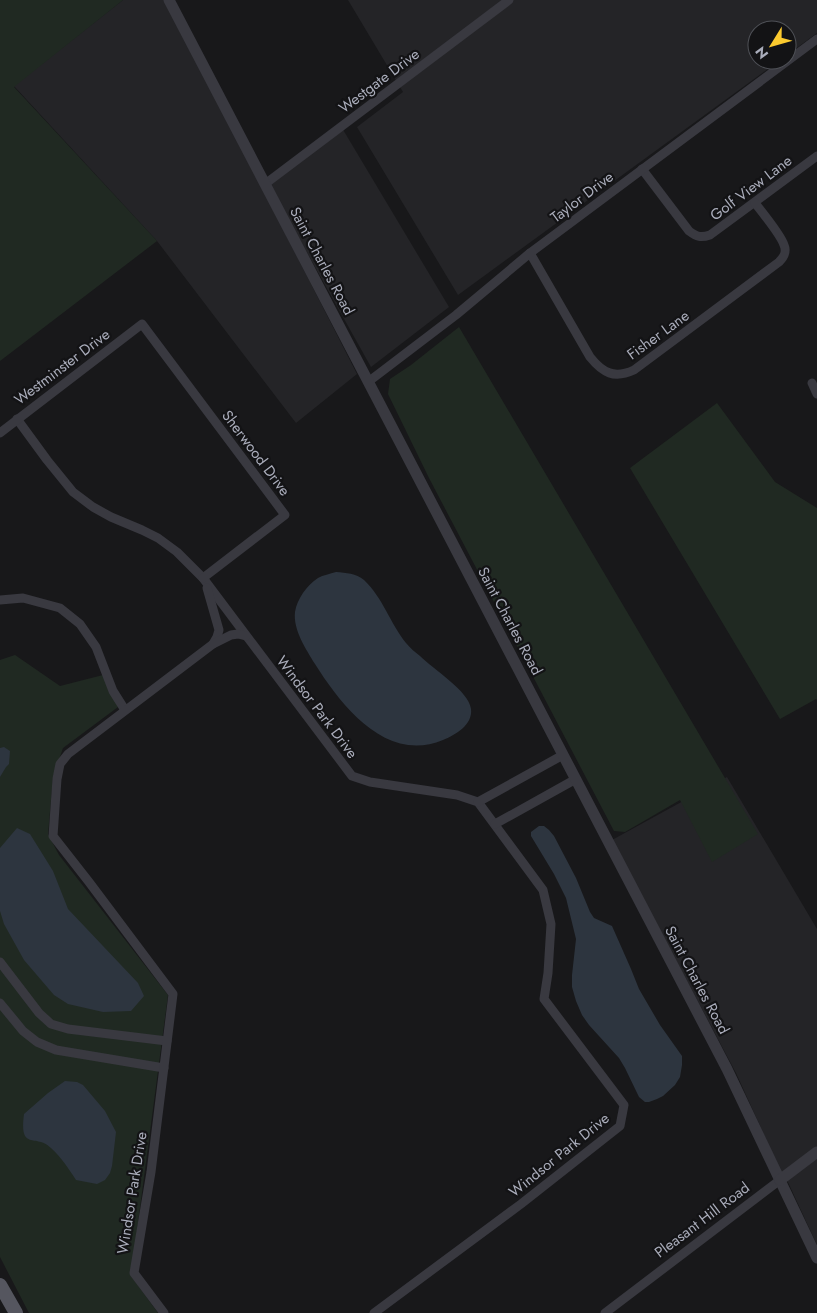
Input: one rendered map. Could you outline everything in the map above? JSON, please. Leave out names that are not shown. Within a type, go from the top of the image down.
[{"type":"main road","points":[[0,1285],[16,1313]]},
{"type":"street","name":"Saint Charles Road","points":[[169,0],[726,1069],[817,1258]]},
{"type":"street","name":"Westgate Drive","points":[[265,184],[510,0]]},
{"type":"street","name":"Taylor Drive","points":[[368,382],[456,316],[530,253],[817,39]]},
{"type":"street","name":"Golf View Lane","points":[[642,170],[689,232],[696,237],[703,238],[755,203],[817,156]]},
{"type":"street","name":"Fisher Lane","points":[[530,253],[590,357],[604,372],[622,374],[634,370],[784,258],[783,242],[755,203]]},
{"type":"street","name":"Westminster Drive","points":[[0,433],[142,324]]},
{"type":"street","name":"Sherwood Drive","points":[[142,324],[285,515],[203,578]]},
{"type":"street","points":[[812,383],[817,394]]},
{"type":"street","points":[[17,419],[73,492],[93,507],[158,538],[177,552],[203,578],[246,636]]},
{"type":"street","points":[[203,578],[219,630],[213,644]]},
{"type":"street","points":[[0,600],[23,598],[60,608],[80,624],[96,647],[113,691],[125,710]]},
{"type":"street","name":"Windsor Park Drive","points":[[164,1313],[134,1273],[151,1172],[173,994],[53,836],[57,779],[60,764],[68,754],[213,644],[230,635],[238,634],[246,636],[352,776],[370,782],[457,795],[478,802],[543,890],[550,924],[548,973],[544,999],[624,1105],[620,1126],[521,1204],[374,1313]]},
{"type":"street","points":[[478,802],[563,755]]},
{"type":"street","points":[[495,824],[576,779]]},
{"type":"street","points":[[0,962],[39,1013],[52,1024],[68,1029],[167,1041]]},
{"type":"street","points":[[0,1003],[23,1031],[37,1042],[56,1050],[164,1068]]},
{"type":"street","name":"Pleasant Hill Road","points":[[605,1313],[817,1152]]},
{"type":"shaded area","points":[[0,0],[123,0],[14,87],[157,241],[0,361]]},
{"type":"shaded area","points":[[123,0],[166,0],[357,374],[296,423],[157,241],[14,86]]},
{"type":"shaded area","points":[[348,0],[817,0],[817,33],[797,48],[797,20],[747,20],[747,70],[766,70],[458,295],[357,127],[403,92]]},
{"type":"shaded area","points":[[342,128],[449,307],[371,367],[268,183]]},
{"type":"shaded area","points":[[459,327],[758,834],[712,862],[680,800],[625,832],[614,831],[429,478],[388,394],[390,379]]},
{"type":"shaded area","points":[[717,403],[775,482],[817,508],[817,700],[780,719],[630,468]]},
{"type":"shaded area","points":[[336,572],[354,575],[364,580],[371,587],[408,645],[464,695],[469,702],[471,715],[462,729],[443,740],[422,745],[403,744],[384,737],[367,726],[338,697],[304,646],[295,619],[298,602],[306,588],[318,578]]},
{"type":"shaded area","points":[[15,655],[60,686],[103,675],[118,707],[63,748],[53,777],[48,834],[59,855],[168,995],[131,1276],[158,1313],[29,1313],[0,1257],[0,660]]},
{"type":"shaded area","points":[[4,747],[10,751],[9,764],[0,777],[0,748]]},
{"type":"shaded area","points":[[727,777],[817,929],[817,1147],[782,1174],[736,1073],[612,840]]},
{"type":"shaded area","points":[[539,826],[544,826],[554,836],[594,918],[612,926],[639,989],[660,1025],[682,1056],[680,1077],[675,1085],[657,1099],[645,1102],[639,1097],[619,1058],[582,1015],[572,987],[576,939],[566,898],[531,836],[531,832]]},
{"type":"shaded area","points":[[17,828],[30,834],[53,871],[68,909],[138,983],[144,996],[131,1011],[103,1012],[68,1004],[54,995],[24,960],[4,924],[0,911],[0,848]]},
{"type":"shaded area","points":[[65,1081],[77,1082],[83,1085],[105,1111],[116,1132],[110,1173],[105,1180],[97,1184],[76,1180],[51,1148],[26,1138],[24,1133],[24,1114]]},
{"type":"shaded area","points":[[817,1158],[817,1245],[787,1180]]}]
